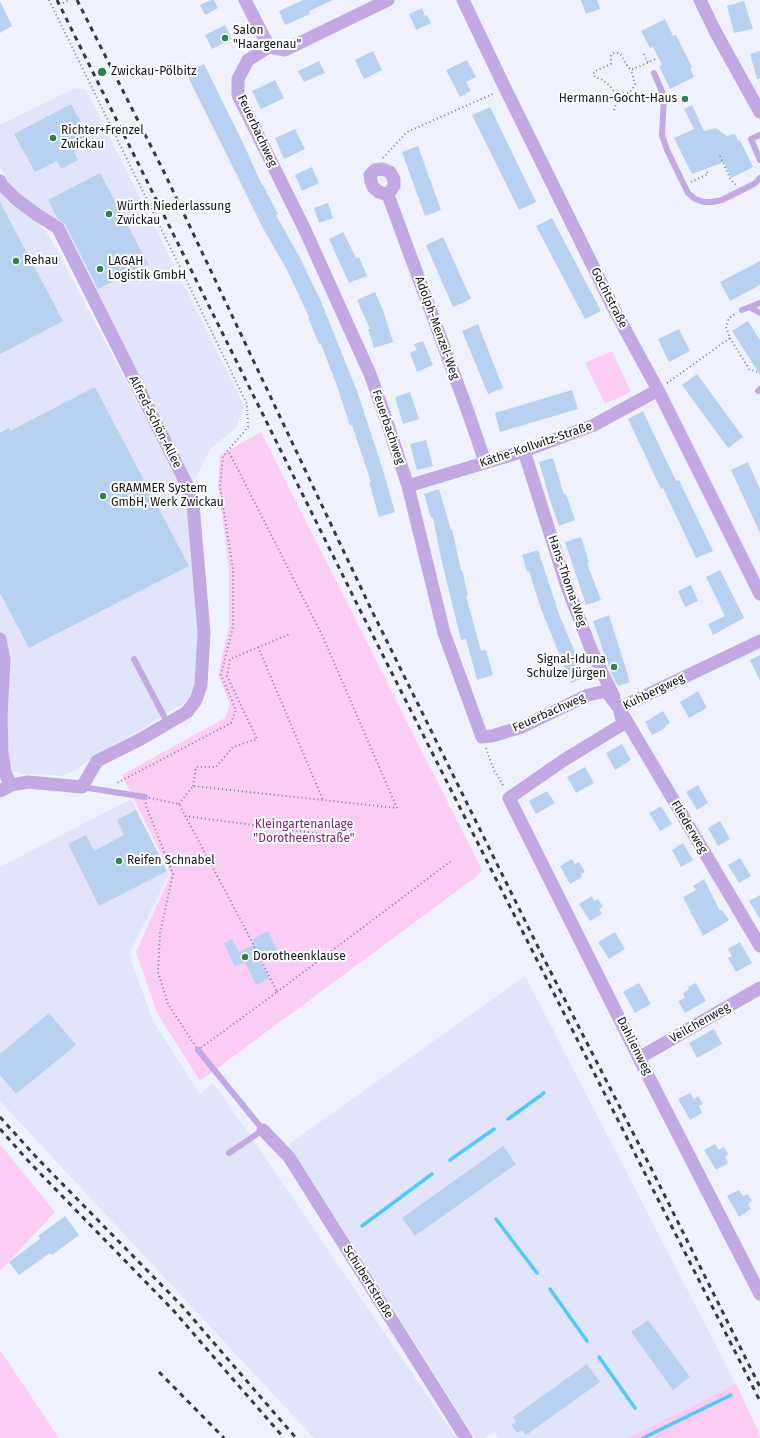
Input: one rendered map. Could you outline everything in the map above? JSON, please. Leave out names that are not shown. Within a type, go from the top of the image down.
[{"type":"street","points":[[245,0],[269,47],[285,50],[388,0]]},
{"type":"street","name":"Gochtstraße","points":[[463,0],[616,313],[658,390],[760,594]]},
{"type":"street","points":[[700,0],[716,33],[760,112]]},
{"type":"street","name":"Feuerbachweg","points":[[269,47],[248,60],[238,79],[238,95],[304,228],[370,374],[408,486],[444,633],[482,737],[492,736],[522,727],[592,694],[606,691],[619,708]]},
{"type":"street","name":"Alfred-Schön-Allee","points":[[0,181],[16,199],[58,228],[189,489],[193,505],[204,632],[201,685],[196,700],[187,712],[168,724],[97,761],[82,787]]},
{"type":"street","name":"Adolph-Menzel-Weg","points":[[388,195],[485,462]]},
{"type":"street","name":"Käthe-Kollwitz-Straße","points":[[408,486],[524,451],[594,425],[658,390]]},
{"type":"street","name":"Hans-Thoma-Weg","points":[[524,451],[566,584],[591,649],[619,708]]},
{"type":"street","points":[[0,639],[4,660],[1,717],[5,788],[28,782],[82,787]]},
{"type":"street","name":"Kuhbergweg","points":[[509,798],[564,760],[624,724],[619,708],[760,641]]},
{"type":"street","name":"Fliederweg","points":[[619,708],[760,946]]},
{"type":"street","name":"Dahlienweg","points":[[509,798],[639,1058],[760,1294]]},
{"type":"street","name":"Veilchenweg","points":[[639,1058],[760,988]]},
{"type":"street","name":"Schubertstraße","points":[[263,1130],[289,1157],[466,1438]]},
{"type":"lane","points":[[654,73],[664,96],[662,135],[667,150],[688,193],[695,199],[704,202],[722,200],[754,184],[760,178]]},
{"type":"lane","points":[[760,135],[751,139],[760,160]]},
{"type":"lane","points":[[742,310],[751,308],[760,303]]},
{"type":"lane","points":[[751,308],[760,313]]},
{"type":"lane","points":[[134,659],[168,724]]},
{"type":"lane","points":[[82,787],[145,797]]},
{"type":"lane","points":[[198,1050],[263,1130],[229,1153]]},
{"type":"path","points":[[49,0],[247,404],[248,427],[223,456],[220,487],[233,569],[233,626],[221,675],[236,710],[231,723],[104,791]]},
{"type":"path","points":[[64,2],[69,0]]},
{"type":"path","points":[[614,110],[616,104],[615,93],[609,85],[601,79],[595,77],[593,74],[595,71],[611,64],[611,55],[618,53],[632,70],[635,84],[632,90],[628,93],[615,93]]},
{"type":"path","points":[[644,54],[654,73]]},
{"type":"path","points":[[632,70],[656,59]]},
{"type":"path","points":[[378,163],[408,132],[505,88]]},
{"type":"path","points":[[720,156],[731,180],[741,190]]},
{"type":"path","points":[[684,185],[708,174],[706,170]]},
{"type":"path","points":[[742,310],[729,318],[726,327],[730,338],[749,369],[760,373]]},
{"type":"path","points":[[658,390],[730,338]]},
{"type":"path","points":[[193,786],[396,808],[322,635],[228,450]]},
{"type":"path","points":[[179,804],[193,786],[196,767],[216,767],[233,747],[257,739],[227,676],[230,659],[290,634]]},
{"type":"path","points":[[258,647],[323,800]]},
{"type":"path","points":[[482,737],[494,770],[509,798]]},
{"type":"path","points":[[179,804],[145,797],[146,806],[173,874],[160,933],[158,972],[168,1004],[198,1050],[452,861]]},
{"type":"path","points":[[179,804],[277,992]]},
{"type":"path","points":[[185,816],[344,837]]},
{"type":"shaded area","points":[[75,88],[86,90],[244,406],[236,428],[210,449],[193,483],[60,225],[36,208],[11,185],[0,167],[0,125]]},
{"type":"shaded area","points":[[0,192],[9,203],[33,218],[50,237],[187,497],[198,632],[195,687],[192,695],[187,701],[94,756],[72,772],[61,776],[21,774],[15,771],[0,782]]},
{"type":"shaded area","points":[[131,799],[169,875],[129,954],[153,1021],[200,1094],[213,1083],[456,1438],[314,1438],[0,1101],[0,867]]},
{"type":"shaded area","points":[[525,976],[736,1384],[627,1438],[499,1438],[495,1432],[485,1438],[475,1438],[289,1144]]},
{"type":"green space","points":[[612,351],[631,392],[605,404],[585,363]]},
{"type":"green space","name":"Kleingartenanlage \"Dorotheenstraße\"","points":[[261,432],[482,870],[476,877],[200,1081],[157,1013],[136,952],[171,874],[122,775],[225,718],[230,704],[218,675],[229,626],[229,571],[218,484],[220,455]]},
{"type":"green space","points":[[0,1144],[55,1212],[0,1271]]},
{"type":"green space","points":[[0,1350],[59,1438],[0,1438]]},
{"type":"green space","points":[[736,1384],[760,1435],[760,1438],[627,1438]]},
{"type":"building","points":[[214,0],[218,8],[205,15],[200,5]]},
{"type":"building","points":[[303,0],[333,0],[309,11],[310,14],[285,25],[279,11]]},
{"type":"building","points":[[581,0],[597,0],[600,9],[586,14]]},
{"type":"building","points":[[0,1],[12,26],[0,33]]},
{"type":"building","points":[[744,1],[753,29],[734,33],[727,6]]},
{"type":"building","points":[[422,8],[425,16],[427,15],[431,23],[416,30],[409,14]]},
{"type":"building","points":[[665,19],[673,36],[676,35],[692,67],[690,68],[694,77],[670,89],[659,66],[662,65],[653,47],[650,48],[641,31]]},
{"type":"building","points":[[225,25],[232,39],[212,49],[205,35]]},
{"type":"building","points":[[373,51],[382,70],[364,79],[355,60]]},
{"type":"building","points":[[760,51],[760,79],[757,79],[750,54]]},
{"type":"building","points":[[467,60],[476,77],[466,82],[471,91],[460,97],[446,70]]},
{"type":"building","points":[[319,61],[325,73],[304,82],[298,71]]},
{"type":"building","points":[[204,64],[262,185],[278,214],[276,215],[299,256],[320,299],[357,391],[395,512],[379,517],[369,482],[371,482],[352,425],[350,426],[321,344],[319,344],[309,317],[287,270],[264,230],[186,73]]},
{"type":"building","points":[[275,80],[284,98],[261,109],[252,91]]},
{"type":"building","name":"Richter+Frenzel Zwickau","points":[[71,104],[92,143],[74,152],[78,160],[61,169],[57,161],[35,172],[14,134]]},
{"type":"building","points":[[692,105],[704,131],[716,128],[727,136],[735,134],[738,141],[740,140],[753,167],[731,178],[724,162],[692,174],[674,138],[694,129],[684,109]]},
{"type":"building","points":[[490,107],[536,202],[519,210],[472,115]]},
{"type":"building","points":[[295,129],[305,149],[284,159],[275,138]]},
{"type":"building","points":[[418,146],[441,210],[425,216],[402,152]]},
{"type":"building","points":[[312,167],[319,183],[302,191],[295,175]]},
{"type":"building","points":[[100,173],[148,264],[98,289],[65,224],[57,218],[48,200]]},
{"type":"building","name":"Rehau","points":[[0,202],[63,321],[0,354]]},
{"type":"building","points":[[328,203],[333,218],[319,223],[314,208]]},
{"type":"building","points":[[552,218],[601,311],[585,319],[536,226]]},
{"type":"building","points":[[343,232],[356,258],[359,257],[367,276],[349,283],[329,239]]},
{"type":"building","points":[[443,237],[471,299],[453,307],[426,245]]},
{"type":"building","points":[[760,261],[760,285],[730,301],[720,282]]},
{"type":"building","points":[[375,292],[384,313],[393,342],[374,348],[368,329],[370,329],[357,300]]},
{"type":"building","points":[[748,321],[760,340],[760,375],[732,331]]},
{"type":"building","points":[[478,324],[503,388],[488,394],[462,331]]},
{"type":"building","points":[[679,329],[690,351],[669,362],[658,339]]},
{"type":"building","points":[[423,341],[433,365],[417,372],[410,353],[417,350],[414,344]]},
{"type":"building","points":[[697,374],[743,437],[728,448],[682,385]]},
{"type":"building","points":[[95,387],[189,566],[29,648],[0,593],[0,433],[9,428],[10,431]]},
{"type":"building","points":[[572,390],[578,409],[500,432],[495,413]]},
{"type":"building","points":[[410,392],[419,419],[403,424],[395,397]]},
{"type":"building","points":[[643,411],[676,481],[679,480],[713,551],[696,558],[663,488],[661,489],[628,419]]},
{"type":"building","points":[[426,440],[433,466],[417,470],[410,444]]},
{"type":"building","points":[[553,458],[564,495],[566,494],[575,520],[559,526],[539,462]]},
{"type":"building","points":[[748,462],[760,489],[760,533],[731,470]]},
{"type":"building","points":[[439,489],[451,530],[452,529],[468,595],[466,596],[481,651],[486,650],[493,675],[477,680],[466,639],[461,640],[433,518],[431,518],[424,494]]},
{"type":"building","points":[[581,537],[589,562],[587,563],[601,600],[586,605],[565,542]]},
{"type":"building","points":[[538,550],[559,614],[585,677],[571,683],[541,609],[529,571],[527,572],[522,555]]},
{"type":"building","points":[[720,570],[744,618],[713,635],[708,624],[725,616],[706,577]]},
{"type":"building","points":[[691,585],[698,601],[685,607],[678,591]]},
{"type":"building","points":[[609,615],[630,682],[618,686],[611,673],[593,621]]},
{"type":"building","points":[[760,655],[760,681],[750,660]]},
{"type":"building","points":[[698,691],[707,708],[689,718],[680,702]]},
{"type":"building","points":[[663,711],[670,723],[664,727],[665,728],[652,735],[645,722]]},
{"type":"building","points":[[622,744],[631,760],[615,770],[606,753]]},
{"type":"building","points":[[585,767],[594,783],[576,793],[567,777]]},
{"type":"building","points":[[698,785],[708,803],[697,810],[686,792]]},
{"type":"building","points":[[547,791],[555,803],[536,814],[529,801]]},
{"type":"building","points":[[661,806],[672,824],[660,831],[649,813]]},
{"type":"building","name":"Reifen Schnabel","points":[[136,810],[167,871],[99,906],[68,844],[86,835],[94,851],[124,835],[117,820]]},
{"type":"building","points":[[720,821],[730,839],[718,846],[708,828]]},
{"type":"building","points":[[683,843],[693,860],[681,867],[672,850]]},
{"type":"building","points":[[740,858],[751,876],[739,883],[728,865]]},
{"type":"building","points":[[572,859],[575,864],[579,862],[585,872],[581,874],[582,877],[570,884],[560,866]]},
{"type":"building","points":[[704,879],[720,911],[722,910],[729,920],[703,936],[683,897],[696,890],[693,886]]},
{"type":"building","points":[[760,895],[760,919],[749,901]]},
{"type":"building","points":[[592,896],[594,901],[598,899],[603,907],[599,909],[602,914],[590,921],[579,904]]},
{"type":"building","name":"Dorotheenklause","points":[[268,931],[277,950],[259,959],[269,978],[256,985],[245,962],[235,967],[224,943],[232,939],[239,952],[255,944],[253,939]]},
{"type":"building","points":[[615,932],[625,949],[609,959],[598,942]]},
{"type":"building","points":[[740,942],[752,963],[736,972],[728,958],[732,956],[728,949]]},
{"type":"building","points":[[639,983],[651,1004],[635,1013],[623,992]]},
{"type":"building","points":[[696,983],[706,1001],[685,1013],[678,1001],[685,998],[683,993],[689,989],[688,987]]},
{"type":"building","points":[[49,1013],[76,1045],[16,1094],[0,1075],[0,1054]]},
{"type":"building","points":[[714,1029],[722,1044],[697,1058],[689,1043]]},
{"type":"building","points":[[690,1093],[694,1099],[698,1096],[703,1104],[699,1106],[702,1113],[690,1120],[678,1099]]},
{"type":"building","points":[[715,1144],[719,1150],[724,1147],[728,1154],[725,1157],[728,1163],[716,1170],[704,1150]]},
{"type":"building","points":[[503,1146],[516,1164],[415,1236],[402,1218]]},
{"type":"building","points":[[739,1190],[743,1196],[748,1194],[752,1201],[748,1204],[751,1209],[739,1217],[727,1196]]},
{"type":"building","points":[[65,1216],[79,1235],[52,1255],[50,1253],[19,1275],[9,1262],[40,1239],[38,1236]]},
{"type":"building","points":[[648,1320],[690,1377],[673,1390],[631,1332]]},
{"type":"building","points":[[587,1364],[600,1382],[526,1435],[522,1430],[517,1433],[511,1425],[516,1422],[513,1417]]},
{"type":"waterway","points":[[508,1119],[544,1093]]},
{"type":"waterway","points":[[450,1160],[494,1129]]},
{"type":"waterway","points":[[362,1226],[432,1174]]},
{"type":"waterway","points":[[496,1219],[537,1273]]},
{"type":"waterway","points":[[550,1289],[587,1341]]},
{"type":"waterway","points":[[599,1357],[635,1408]]},
{"type":"waterway","points":[[643,1438],[731,1395]]},
{"type":"railway","points":[[57,0],[360,610],[760,1401]]},
{"type":"railway","points":[[77,0],[165,174],[371,609],[542,955],[652,1170],[760,1387]]},
{"type":"railway","points":[[0,1117],[37,1158],[182,1306],[296,1438]]},
{"type":"railway","points":[[0,1129],[31,1164],[173,1310],[284,1438]]},
{"type":"railway","points":[[159,1372],[224,1438]]},
{"type":"place","name":"Salon \"Haargenau\"","points":[[225,38]]},
{"type":"place","name":"Zwickau-Pölbitz","points":[[102,72]]},
{"type":"place","name":"Hermann-Gocht-Haus","points":[[685,99]]},
{"type":"place","name":"Richter+Frenzel Zwickau","points":[[53,138]]},
{"type":"place","name":"Würth Niederlassung Zwickau","points":[[109,214]]},
{"type":"place","name":"Rehau","points":[[16,261]]},
{"type":"place","name":"LAGAH Logistik GmbH","points":[[100,269]]},
{"type":"place","name":"GRAMMER System GmbH, Werk Zwickau","points":[[103,496]]},
{"type":"place","name":"Signal-Iduna Schulze Jürgen","points":[[614,667]]},
{"type":"place","name":"Reifen Schnabel","points":[[119,861]]},
{"type":"place","name":"Dorotheenklause","points":[[245,957]]}]
